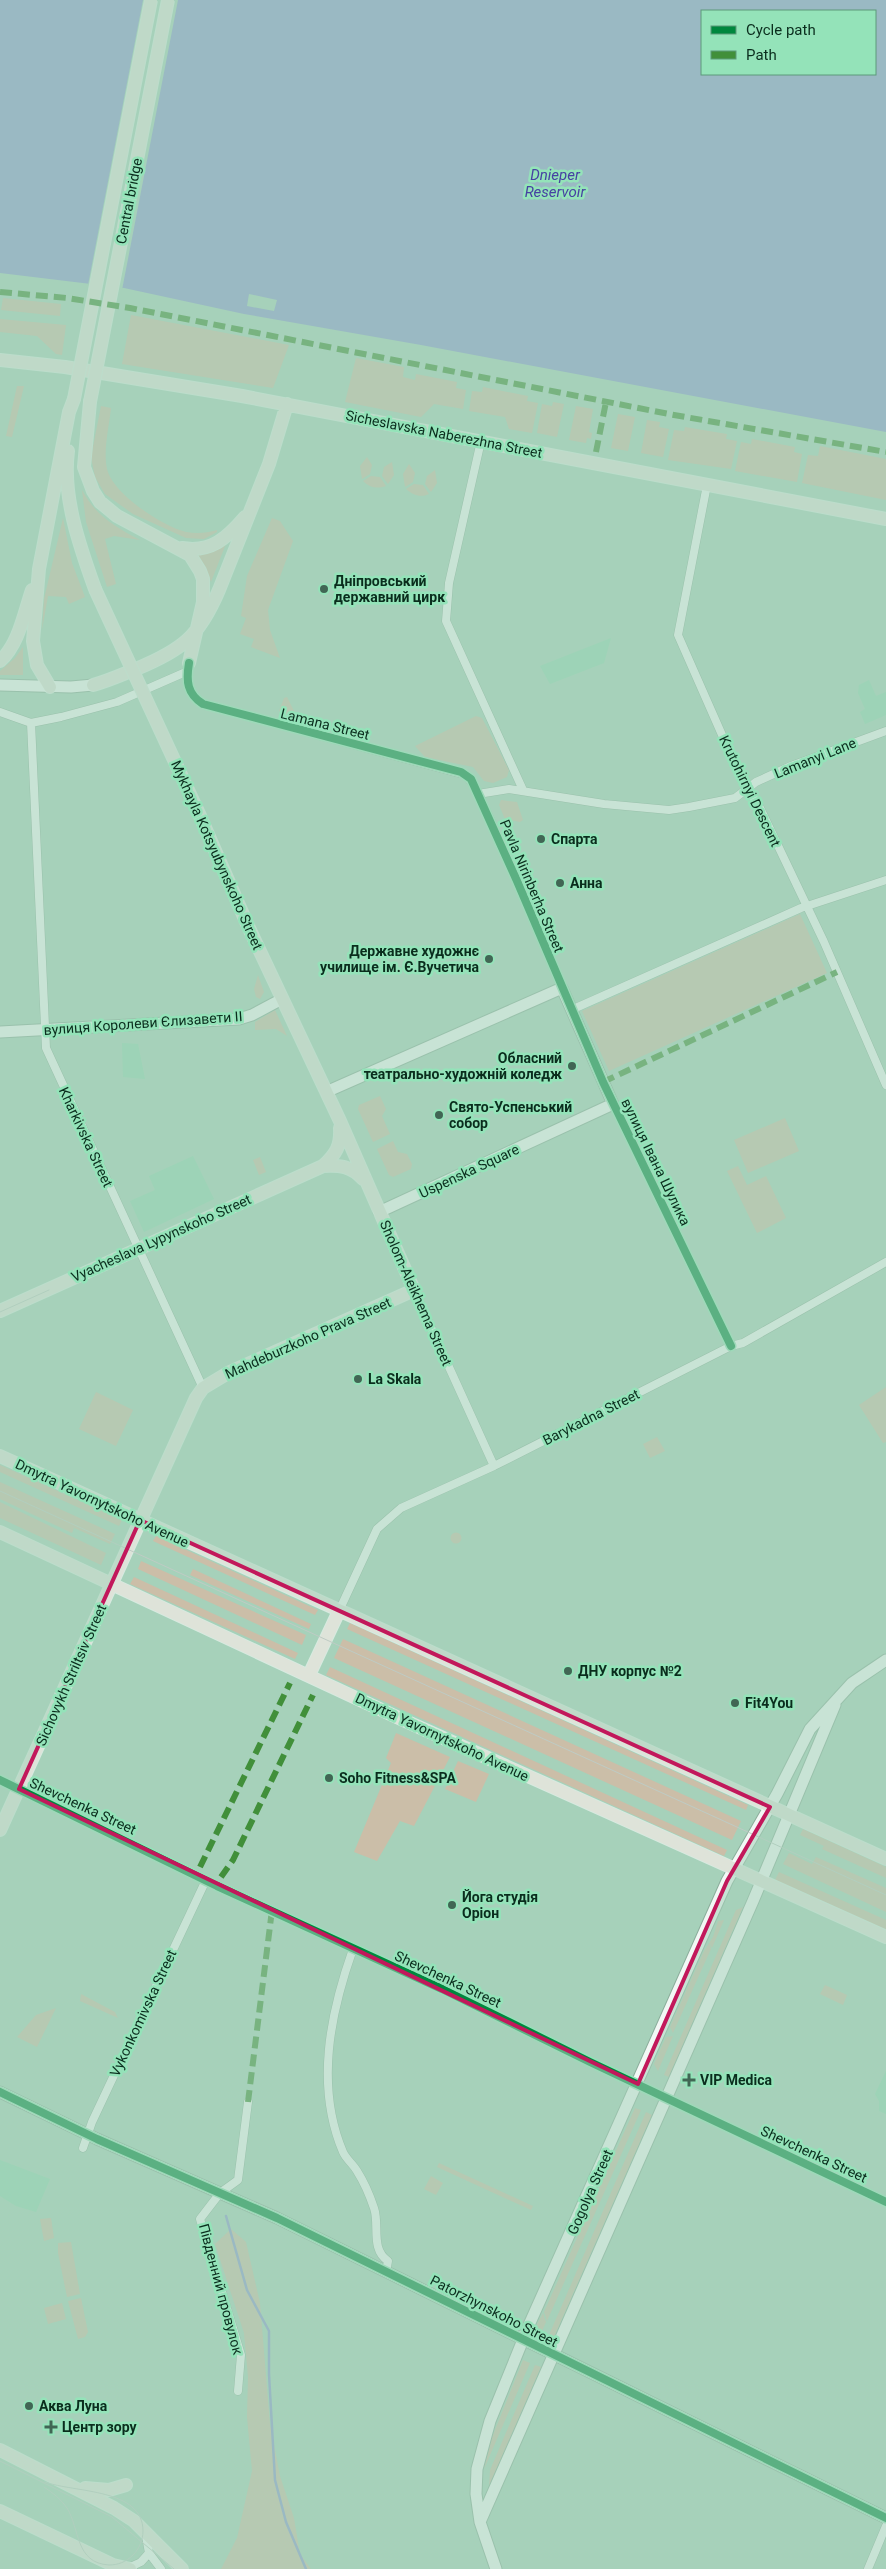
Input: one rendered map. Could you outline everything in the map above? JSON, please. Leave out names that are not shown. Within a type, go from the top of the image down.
[{"type":"main road","name":"Central bridge","points":[[74,399],[150,0]]},
{"type":"main road","name":"Central bridge","points":[[90,402],[168,0]]},
{"type":"main road","name":"Sicheslavska Naberezhna Street","points":[[0,360],[65,367],[287,404],[886,519]]},
{"type":"main road","points":[[74,399],[67,459],[68,484],[74,516]]},
{"type":"main road","points":[[50,687],[37,666],[32,641],[39,569],[69,412],[74,399]]},
{"type":"main road","points":[[74,516],[76,461],[90,402]]},
{"type":"main road","points":[[90,402],[84,467],[92,491],[100,502],[117,516],[190,555],[203,579],[203,602],[188,667]]},
{"type":"main road","points":[[173,653],[191,638],[214,603],[251,510],[287,404]]},
{"type":"main road","points":[[169,545],[195,550],[221,542],[251,510]]},
{"type":"main road","name":"Mykhayla Kotsyubynskoho Street","points":[[74,516],[95,589],[282,999],[340,1120]]},
{"type":"main road","points":[[0,661],[9,650],[17,634],[39,569]]},
{"type":"main road","points":[[93,685],[106,682],[173,653],[181,652],[187,656],[188,667]]},
{"type":"main road","name":"Vyacheslava Lypynskoho Street","points":[[323,1166],[338,1150],[341,1140],[340,1120]]},
{"type":"main road","name":"Sholom-Aleikhema Street","points":[[340,1120],[366,1184],[414,1290]]},
{"type":"main road","name":"Vyacheslava Lypynskoho Street","points":[[1,1310],[323,1166],[341,1165],[353,1169],[366,1184]]},
{"type":"main road","name":"Mahdeburzkoho Prava Street","points":[[203,1388],[228,1373],[414,1290]]},
{"type":"main road","points":[[140,1520],[186,1419],[203,1388]]},
{"type":"main road","name":"Dmytra Yavornytskoho Avenue","points":[[0,1456],[886,1859]]},
{"type":"main road","name":"Sichovykh Striltsiv Street","points":[[0,1830],[140,1520]]},
{"type":"main road","name":"Dmytra Yavornytskoho Avenue","points":[[0,1532],[462,1747],[886,1937]]},
{"type":"main road","points":[[309,1675],[339,1611]]},
{"type":"main road","points":[[0,2450],[67,2482],[114,2508],[143,2530],[173,2566]]},
{"type":"main road","points":[[67,2482],[91,2491],[109,2490],[126,2485]]},
{"type":"main road","points":[[0,2511],[113,2565],[130,2569]]},
{"type":"street","points":[[481,441],[449,583],[446,621],[523,790]]},
{"type":"street","name":"Krutohirnyi Descent","points":[[707,485],[678,634],[748,791],[760,808],[806,906],[886,1085]]},
{"type":"street","points":[[0,712],[31,723],[117,702],[188,667]]},
{"type":"street","name":"Lamana Street","points":[[188,667],[190,692],[203,704],[461,772],[471,779],[478,794]]},
{"type":"street","points":[[0,685],[50,687],[93,685]]},
{"type":"street","name":"Kharkivska Street","points":[[31,723],[46,1048],[203,1388]]},
{"type":"street","name":"Lamanyi Lane","points":[[748,791],[756,782],[791,766],[886,731]]},
{"type":"street","points":[[478,794],[495,790],[523,790],[604,804],[669,810],[720,802],[735,798],[748,791]]},
{"type":"street","name":"Pavla Nirinberha Street","points":[[478,794],[562,988]]},
{"type":"street","points":[[571,1010],[806,906],[886,880]]},
{"type":"street","points":[[326,1092],[562,988]]},
{"type":"street","name":"вулиця Івана Шулика","points":[[562,988],[613,1104],[731,1346]]},
{"type":"street","name":"вулиця Королеви Єлизавети ІІ","points":[[0,1032],[239,1019],[257,1013],[282,999]]},
{"type":"street","name":"Uspenska Square","points":[[379,1212],[613,1104]]},
{"type":"street","name":"Barykadna Street","points":[[339,1611],[377,1529],[401,1508],[494,1466],[731,1346],[743,1343],[886,1262]]},
{"type":"street","name":"Sholom-Aleikhema Street","points":[[414,1290],[494,1466]]},
{"type":"street","name":"Gogolya Street","points":[[496,2569],[480,2522],[476,2480],[482,2446],[524,2341],[734,1869],[770,1807],[810,1729],[852,1683],[886,1660]]},
{"type":"street","points":[[480,2522],[761,1881],[838,1697]]},
{"type":"street","name":"Shevchenka Street","points":[[0,1780],[206,1880],[442,1989],[886,2202]]},
{"type":"street","name":"Vykonkomivska Street","points":[[83,2148],[86,2134],[206,1880]]},
{"type":"street","points":[[353,1949],[336,2000],[329,2038],[329,2101],[344,2154],[357,2171],[375,2211],[376,2238],[383,2258],[388,2262],[386,2272]]},
{"type":"street","name":"Patorzhynskoho Street","points":[[0,2092],[86,2134],[220,2193],[386,2272],[886,2518]]},
{"type":"street","points":[[220,2193],[238,2180],[248,2102]]},
{"type":"street","name":"Південний провулок","points":[[220,2193],[200,2219],[241,2355],[238,2391]]},
{"type":"street","points":[[868,2569],[886,2526]]},
{"type":"street","points":[[143,2530],[149,2543],[149,2553],[161,2569]]},
{"type":"street","points":[[126,2569],[141,2562],[149,2553]]},
{"type":"highlighted area","points":[[140,1520],[770,1807],[727,1881],[638,2084],[19,1789]]},
{"type":"shaded area","points":[[3,298],[61,304],[60,316],[1,310]]},
{"type":"shaded area","points":[[131,315],[289,345],[273,388],[122,364]]},
{"type":"shaded area","points":[[0,319],[66,325],[62,355],[56,354],[37,336],[0,332]]},
{"type":"shaded area","points":[[356,358],[404,367],[403,377],[415,380],[416,374],[457,382],[456,388],[466,390],[463,409],[434,404],[421,417],[345,402]]},
{"type":"shaded area","points":[[17,386],[24,386],[12,437],[6,436]]},
{"type":"shaded area","points":[[483,387],[528,396],[527,401],[538,403],[532,433],[509,429],[505,417],[469,411],[472,391],[482,392]]},
{"type":"shaded area","points":[[553,402],[564,404],[557,437],[537,433],[542,404],[552,406]]},
{"type":"shaded area","points":[[101,406],[111,408],[106,462],[111,479],[118,489],[140,508],[176,529],[194,533],[217,530],[217,532],[204,539],[186,538],[133,514],[105,494],[95,477],[91,457]]},
{"type":"shaded area","points":[[576,406],[593,409],[589,432],[592,433],[591,439],[587,438],[586,443],[569,440]]},
{"type":"shaded area","points":[[618,414],[635,417],[628,451],[611,448]]},
{"type":"shaded area","points":[[647,420],[660,422],[659,427],[669,429],[663,457],[641,453]]},
{"type":"shaded area","points":[[685,427],[727,434],[726,439],[737,441],[731,469],[668,460],[674,430],[684,431]]},
{"type":"shaded area","points":[[752,439],[795,447],[794,452],[802,454],[797,482],[735,471],[741,442],[751,444]]},
{"type":"shaded area","points":[[820,446],[886,459],[886,500],[802,483],[808,455],[818,456]]},
{"type":"shaded area","points":[[367,457],[372,465],[370,474],[362,479],[360,466]]},
{"type":"shaded area","points":[[392,462],[394,475],[388,484],[382,476],[384,467]]},
{"type":"shaded area","points":[[409,464],[415,473],[413,482],[405,487],[403,474]]},
{"type":"shaded area","points":[[435,470],[437,483],[431,492],[425,484],[427,476]]},
{"type":"shaded area","points":[[371,476],[380,477],[386,486],[374,487],[363,481]]},
{"type":"shaded area","points":[[414,484],[423,485],[429,494],[417,495],[406,489]]},
{"type":"shaded area","points":[[82,490],[93,507],[106,520],[140,540],[114,536],[105,539],[116,584],[107,587],[86,522]]},
{"type":"shaded area","points":[[63,518],[72,563],[85,597],[69,604],[66,597],[48,596],[42,630],[44,599]]},
{"type":"shaded area","points":[[272,518],[280,521],[293,541],[268,610],[270,630],[280,658],[251,647],[254,639],[240,634],[246,618],[241,616],[247,576]]},
{"type":"shaded area","points":[[227,541],[211,582],[204,565],[194,552]]},
{"type":"shaded area","points":[[611,638],[604,663],[550,684],[540,666]]},
{"type":"shaded area","points":[[23,647],[23,675],[0,675],[0,671],[15,658]]},
{"type":"shaded area","points":[[869,680],[876,696],[886,692],[886,715],[865,724],[860,712],[865,709],[858,693],[859,685]]},
{"type":"shaded area","points":[[287,697],[295,713],[292,716],[279,711],[284,698]]},
{"type":"shaded area","points":[[476,716],[482,718],[509,770],[507,777],[493,783],[484,781],[473,767],[425,757],[415,746]]},
{"type":"shaded area","points":[[501,800],[517,802],[523,820],[520,822],[505,819],[499,805]]},
{"type":"shaded area","points":[[800,914],[827,973],[609,1071],[582,1011]]},
{"type":"shaded area","points":[[258,975],[264,992],[260,999],[256,997],[254,989]]},
{"type":"shaded area","points":[[275,1010],[287,1036],[276,1029],[255,1030],[255,1022]]},
{"type":"shaded area","points":[[122,1043],[138,1044],[145,1079],[123,1077]]},
{"type":"shaded area","points":[[380,1096],[386,1109],[382,1116],[390,1134],[373,1142],[358,1109],[359,1105]]},
{"type":"shaded area","points":[[785,1118],[799,1151],[748,1173],[734,1140]]},
{"type":"shaded area","points":[[393,1141],[398,1152],[407,1154],[412,1164],[411,1169],[393,1177],[389,1175],[377,1149]]},
{"type":"shaded area","points":[[193,1156],[214,1199],[144,1232],[130,1201],[155,1190],[149,1176]]},
{"type":"shaded area","points":[[260,1157],[266,1172],[259,1175],[253,1160]]},
{"type":"shaded area","points":[[738,1166],[747,1185],[766,1176],[786,1218],[757,1233],[727,1171]]},
{"type":"shaded area","points":[[886,1387],[886,1442],[883,1443],[859,1405]]},
{"type":"shaded area","points":[[96,1392],[133,1410],[116,1446],[79,1429]]},
{"type":"shaded area","points":[[657,1437],[665,1451],[650,1458],[643,1444]]},
{"type":"shaded area","points":[[0,1465],[122,1520],[119,1526],[0,1472]]},
{"type":"shaded area","points":[[0,1482],[115,1534],[110,1544],[74,1528],[72,1533],[0,1499]]},
{"type":"shaded area","points":[[0,1502],[106,1553],[101,1565],[0,1518]]},
{"type":"shaded area","points":[[456,1532],[462,1538],[456,1544],[450,1538]]},
{"type":"shaded area","points":[[156,1536],[318,1610],[315,1615],[153,1541]]},
{"type":"shaded area","points":[[141,1561],[306,1635],[302,1645],[138,1569]]},
{"type":"shaded area","points":[[193,1569],[311,1624],[309,1629],[190,1575]]},
{"type":"shaded area","points":[[134,1577],[298,1653],[295,1659],[130,1584]]},
{"type":"shaded area","points":[[350,1623],[748,1805],[746,1810],[347,1629]]},
{"type":"shaded area","points":[[343,1639],[741,1821],[732,1840],[334,1658]]},
{"type":"shaded area","points":[[330,1667],[727,1850],[724,1856],[326,1675]]},
{"type":"shaded area","points":[[396,1733],[450,1757],[414,1826],[400,1821],[377,1861],[354,1852],[391,1763],[386,1758]]},
{"type":"shaded area","points":[[458,1761],[489,1774],[476,1802],[445,1789]]},
{"type":"shaded area","points":[[803,1829],[886,1867],[886,1878],[822,1849],[824,1846],[800,1835]]},
{"type":"shaded area","points":[[789,1853],[812,1864],[816,1857],[886,1888],[886,1912],[783,1864]]},
{"type":"shaded area","points":[[779,1872],[886,1920],[886,1930],[775,1880]]},
{"type":"shaded area","points":[[743,1907],[669,2077],[664,2075],[736,1910]]},
{"type":"shaded area","points":[[724,1920],[712,1948],[710,1944],[711,1949],[673,2033],[670,2027],[704,1951],[713,1937],[718,1921]]},
{"type":"shaded area","points":[[825,1985],[847,1995],[843,2005],[820,1994]]},
{"type":"shaded area","points":[[81,1994],[115,2012],[118,2018],[80,2001]]},
{"type":"shaded area","points":[[56,2008],[37,2047],[17,2037],[36,2015]]},
{"type":"shaded area","points":[[673,2036],[658,2071],[654,2064],[666,2037]]},
{"type":"shaded area","points":[[886,2071],[886,2114],[879,2111],[879,2101],[875,2094]]},
{"type":"shaded area","points":[[635,2108],[641,2110],[547,2321],[544,2312]]},
{"type":"shaded area","points":[[646,2112],[652,2115],[554,2337],[549,2335]]},
{"type":"shaded area","points":[[0,2160],[50,2179],[36,2212],[16,2206],[0,2196]]},
{"type":"shaded area","points":[[439,2163],[533,2206],[531,2210],[437,2167]]},
{"type":"shaded area","points":[[431,2176],[443,2183],[436,2195],[424,2189]]},
{"type":"shaded area","points":[[51,2218],[54,2238],[44,2241],[40,2219]]},
{"type":"shaded area","points":[[231,2229],[246,2242],[260,2303],[270,2424],[280,2476],[294,2518],[300,2554],[311,2569],[221,2569],[237,2538],[252,2471],[247,2417],[248,2377],[244,2333],[215,2244]]},
{"type":"shaded area","points":[[71,2242],[80,2294],[67,2297],[58,2253],[58,2243]]},
{"type":"shaded area","points":[[81,2298],[88,2332],[85,2337],[78,2339],[68,2301]]},
{"type":"shaded area","points":[[62,2303],[66,2319],[48,2324],[44,2308]]},
{"type":"shaded area","points":[[543,2313],[546,2322],[542,2331],[535,2328]]},
{"type":"shaded area","points":[[523,2360],[530,2363],[484,2469],[491,2440]]},
{"type":"shaded area","points":[[535,2365],[541,2367],[489,2487],[490,2470]]},
{"type":"water","name":"Dnieper Reservoir","points":[[0,0],[886,0],[886,432],[421,345],[244,314],[124,288],[0,273]]},
{"type":"pier","points":[[143,0],[178,0],[122,290],[88,285]]},
{"type":"pier","points":[[249,294],[277,300],[274,311],[247,306]]},
{"type":"waterway","points":[[226,2216],[247,2290],[269,2331],[269,2374],[275,2480],[286,2522],[306,2569]]},
{"type":"tram line","points":[[0,1312],[49,1290]]},
{"type":"tram line","points":[[0,1491],[886,1895]]},
{"type":"tram line","points":[[0,2461],[112,2517],[174,2569]]},
{"type":"tram line","points":[[44,2487],[57,2496],[67,2508],[80,2544],[90,2558],[98,2563],[109,2565],[122,2563],[128,2560],[137,2550],[143,2531],[140,2517],[132,2507],[105,2494],[45,2482]]},
{"type":"marked path","points":[[0,292],[67,298],[130,308],[674,415],[886,452]]},
{"type":"marked path","points":[[596,452],[606,402]]},
{"type":"marked path","points":[[603,1082],[837,972]]},
{"type":"marked path","points":[[200,1867],[290,1683]]},
{"type":"marked path","points":[[221,1877],[233,1860],[313,1695]]},
{"type":"marked path","points":[[248,2102],[272,1910]]},
{"type":"cycle path","points":[[189,663],[189,686],[194,696],[203,704],[461,772],[471,779],[603,1082],[731,1346]]},
{"type":"cycle path","points":[[0,1780],[217,1886],[442,1989],[590,2062],[886,2202]]},
{"type":"cycle path","points":[[0,2092],[97,2139],[277,2218],[886,2518]]},
{"type":"place","name":"Дніпровський державний цирк","points":[[324,589]]},
{"type":"place","name":"Спарта","points":[[541,839]]},
{"type":"place","name":"Анна","points":[[560,883]]},
{"type":"place","name":"Державне художнє училище ім. Є.Вучетича","points":[[489,959]]},
{"type":"place","name":"Обласний театрально-художній коледж","points":[[572,1066]]},
{"type":"place","name":"Свято-Успенський собор","points":[[439,1115]]},
{"type":"place","name":"La Skala","points":[[358,1379]]},
{"type":"place","name":"ДНУ корпус №2","points":[[568,1671]]},
{"type":"place","name":"Fit4You","points":[[735,1703]]},
{"type":"place","name":"Soho Fitness&SPA","points":[[329,1778]]},
{"type":"place","name":"Йога студія Оріон","points":[[452,1905]]},
{"type":"place","name":"VIP Medica","points":[[689,2080]]},
{"type":"place","name":"Аква Луна","points":[[29,2406]]},
{"type":"place","name":"Центр зору","points":[[51,2427]]}]
